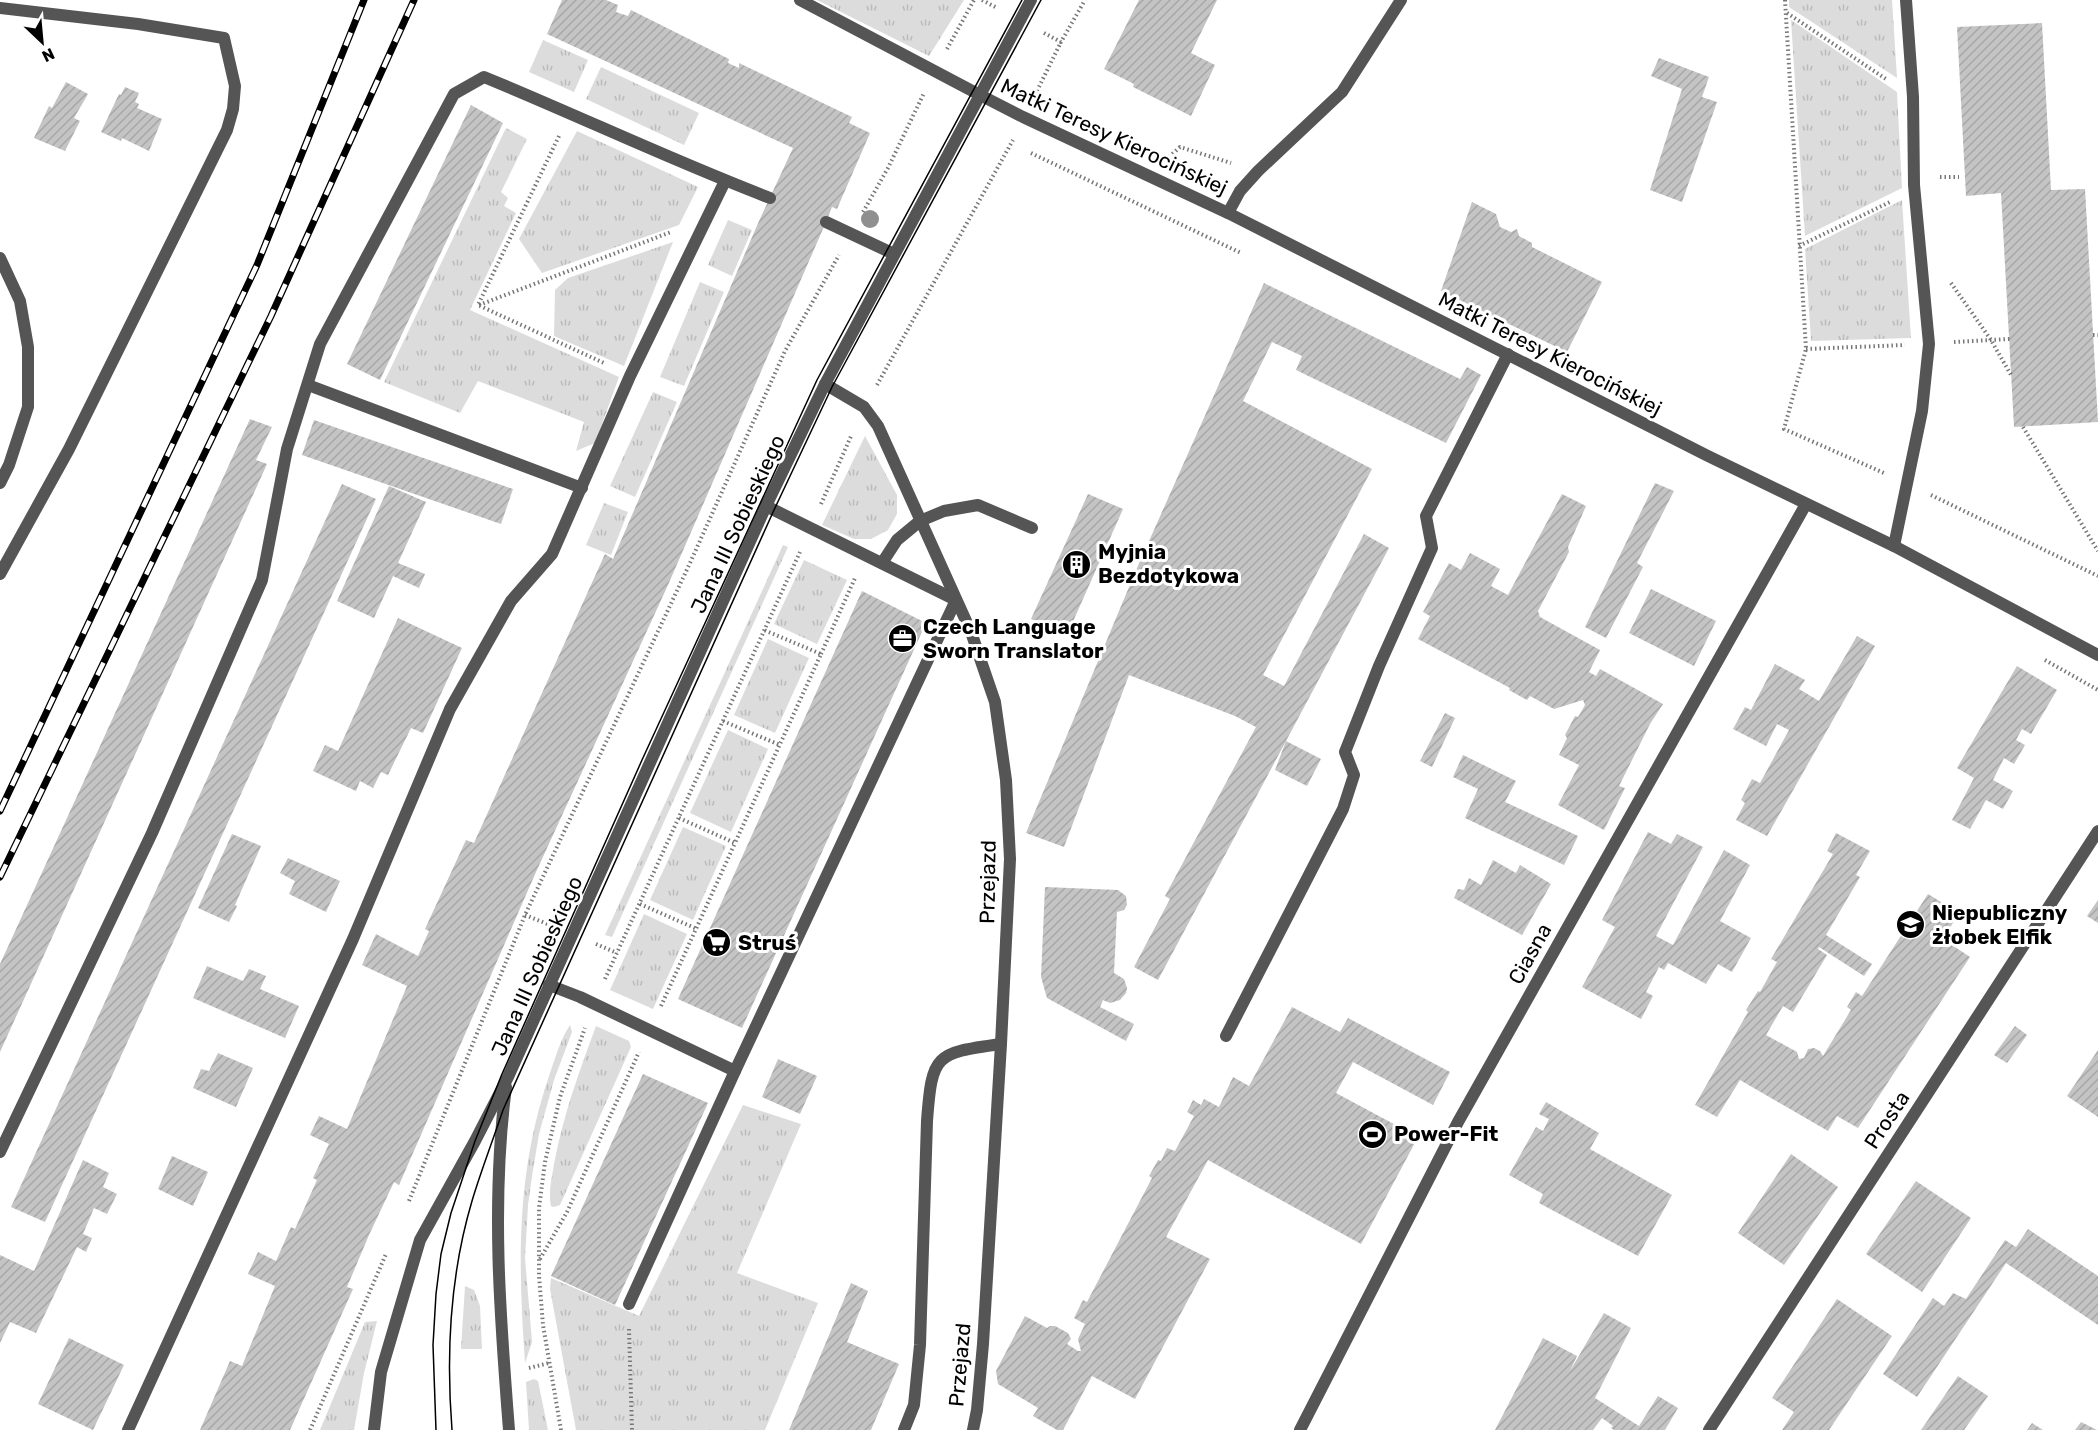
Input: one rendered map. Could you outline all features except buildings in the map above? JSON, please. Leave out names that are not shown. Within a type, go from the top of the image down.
[{"type":"street","name":"Matki Teresy Kierocińskiej","points":[[800,0],[1023,117],[1228,213],[1894,546],[2098,655]]},
{"type":"street","name":"Jana III Sobieskiego","points":[[374,1430],[381,1372],[420,1240],[508,1077],[766,506],[825,384],[1031,0]]},
{"type":"street","points":[[1228,213],[1240,191],[1258,171],[1342,92],[1401,0]]},
{"type":"street","points":[[1894,546],[1922,411],[1929,344],[1914,184],[1913,97],[1906,0]]},
{"type":"street","points":[[0,8],[138,24],[224,38],[235,86],[233,109],[227,130],[69,449],[0,574]]},
{"type":"street","points":[[0,1152],[152,833],[262,580],[287,449],[320,344],[454,94],[484,77],[570,112],[725,181],[770,198]]},
{"type":"street","points":[[128,1430],[353,939],[450,709],[511,601],[552,554],[630,376],[725,181]]},
{"type":"street","points":[[826,222],[894,254]]},
{"type":"street","points":[[0,258],[20,301],[28,347],[28,406],[9,465],[0,483]]},
{"type":"street","points":[[1226,1036],[1343,809],[1354,775],[1345,752],[1379,666],[1432,548],[1426,516],[1508,354]]},
{"type":"street","name":"Przejazd","points":[[825,384],[864,407],[878,426],[971,632],[995,702],[1006,780],[1010,859],[983,1344],[973,1430]]},
{"type":"street","points":[[308,385],[582,488]]},
{"type":"street","name":"Ciasna","points":[[1300,1430],[1458,1122],[1806,504]]},
{"type":"street","points":[[882,563],[897,540],[920,521],[944,511],[978,505],[1032,528]]},
{"type":"street","points":[[629,1304],[735,1071],[956,600],[766,506]]},
{"type":"street","name":"Prosta","points":[[1709,1430],[2098,831]]},
{"type":"street","points":[[549,985],[735,1071]]},
{"type":"street","points":[[904,1430],[914,1405],[920,1345],[930,1085],[934,1071],[944,1056],[967,1049],[1001,1044]]},
{"type":"street","name":"Jana III Sobieskiego","points":[[508,1077],[503,1110],[497,1236],[508,1430]]},
{"type":"path","points":[[407,1205],[529,905],[690,563],[785,351],[888,168],[935,71],[974,0]]},
{"type":"path","points":[[1785,0],[1806,349],[1784,429],[1907,484],[2098,576]]},
{"type":"path","points":[[1786,13],[1913,97]]},
{"type":"path","points":[[1035,94],[1045,99]]},
{"type":"path","points":[[478,305],[570,112]]},
{"type":"path","points":[[1167,159],[1179,147],[1258,171]]},
{"type":"path","points":[[1799,246],[1901,196],[1926,177],[1959,177]]},
{"type":"path","points":[[478,305],[679,229],[700,235]]},
{"type":"path","points":[[1945,275],[1991,340],[2011,375]]},
{"type":"path","points":[[478,305],[630,376]]},
{"type":"path","points":[[2023,427],[2098,551]]},
{"type":"path","points":[[657,1016],[856,575]]},
{"type":"path","points":[[764,630],[821,654]]},
{"type":"path","points":[[723,721],[780,745]]},
{"type":"path","points":[[679,818],[735,843]]},
{"type":"path","points":[[639,904],[697,929]]},
{"type":"path","points":[[561,1430],[544,1340],[539,1260],[540,1195],[551,1133],[566,1079],[595,1005]]},
{"type":"path","points":[[539,1260],[567,1212],[644,1044]]},
{"type":"path","points":[[310,1430],[388,1248]]},
{"type":"path","points":[[629,1304],[632,1430]]},
{"type":"green space","points":[[817,0],[964,0],[929,56]]},
{"type":"green space","points":[[1789,0],[1892,0],[1897,78],[1789,7]]},
{"type":"green space","points":[[1791,20],[1897,92],[1902,188],[1805,236]]},
{"type":"green space","points":[[543,40],[588,60],[574,92],[529,72]]},
{"type":"green space","points":[[601,67],[699,113],[684,145],[586,99]]},
{"type":"green space","points":[[506,128],[527,139],[501,192],[508,198],[504,206],[516,213],[470,310],[619,377],[595,443],[576,451],[584,422],[478,381],[460,413],[384,382]]},
{"type":"green space","points":[[577,131],[698,187],[679,225],[542,273],[519,239]]},
{"type":"green space","points":[[1902,200],[1911,338],[1811,341],[1805,249]]},
{"type":"green space","points":[[728,220],[752,230],[732,276],[708,265]]},
{"type":"green space","points":[[673,242],[624,366],[554,336],[555,290],[568,278]]},
{"type":"green space","points":[[700,282],[724,292],[684,386],[660,377]]},
{"type":"green space","points":[[653,392],[677,402],[635,497],[610,486]]},
{"type":"green space","points":[[865,436],[897,495],[897,514],[888,530],[871,539],[854,539],[822,525]]},
{"type":"green space","points":[[604,503],[628,512],[611,555],[586,545]]},
{"type":"green space","points":[[783,545],[788,547],[612,937],[605,935]]},
{"type":"green space","points":[[804,560],[847,580],[817,644],[774,624]]},
{"type":"green space","points":[[768,639],[809,658],[775,733],[734,715]]},
{"type":"green space","points":[[728,730],[768,749],[731,832],[690,813]]},
{"type":"green space","points":[[683,827],[726,846],[693,920],[650,900]]},
{"type":"green space","points":[[644,914],[687,934],[653,1009],[610,990]]},
{"type":"green space","points":[[570,1025],[572,1032],[554,1080],[539,1134],[528,1205],[525,1258],[532,1342],[525,1363],[521,1254],[525,1183],[538,1112],[558,1050]]},
{"type":"green space","points":[[596,1026],[629,1041],[631,1047],[560,1205],[554,1207],[551,1206],[550,1190],[558,1146],[572,1094]]},
{"type":"green space","points":[[743,1105],[801,1124],[737,1273],[818,1303],[765,1430],[576,1430],[550,1289],[551,1278],[639,1316]]},
{"type":"green space","points":[[465,1286],[474,1290],[480,1306],[482,1349],[461,1349]]},
{"type":"green space","points":[[377,1321],[364,1373],[354,1430],[320,1430],[365,1322]]},
{"type":"green space","points":[[534,1379],[538,1381],[548,1430],[529,1430],[526,1382]]},
{"type":"tram line","points":[[436,1430],[433,1345],[441,1254],[451,1213],[475,1141],[502,1074],[642,760],[817,380],[1022,0]]},
{"type":"tram line","points":[[452,1430],[450,1344],[454,1286],[472,1201],[503,1110],[774,510],[832,387],[1041,0]]},
{"type":"railway","points":[[0,811],[257,265],[364,0]]},
{"type":"railway","points":[[0,877],[271,316],[414,0]]},
{"type":"place","name":"Myjnia Bezdotykowa","points":[[1077,564]]},
{"type":"place","name":"Czech Language Sworn Translator","points":[[902,639]]},
{"type":"place","name":"Niepubliczny żłobek Elfik","points":[[1911,925]]},
{"type":"place","name":"Struś","points":[[717,943]]},
{"type":"place","name":"Power-Fit","points":[[1373,1134]]}]
